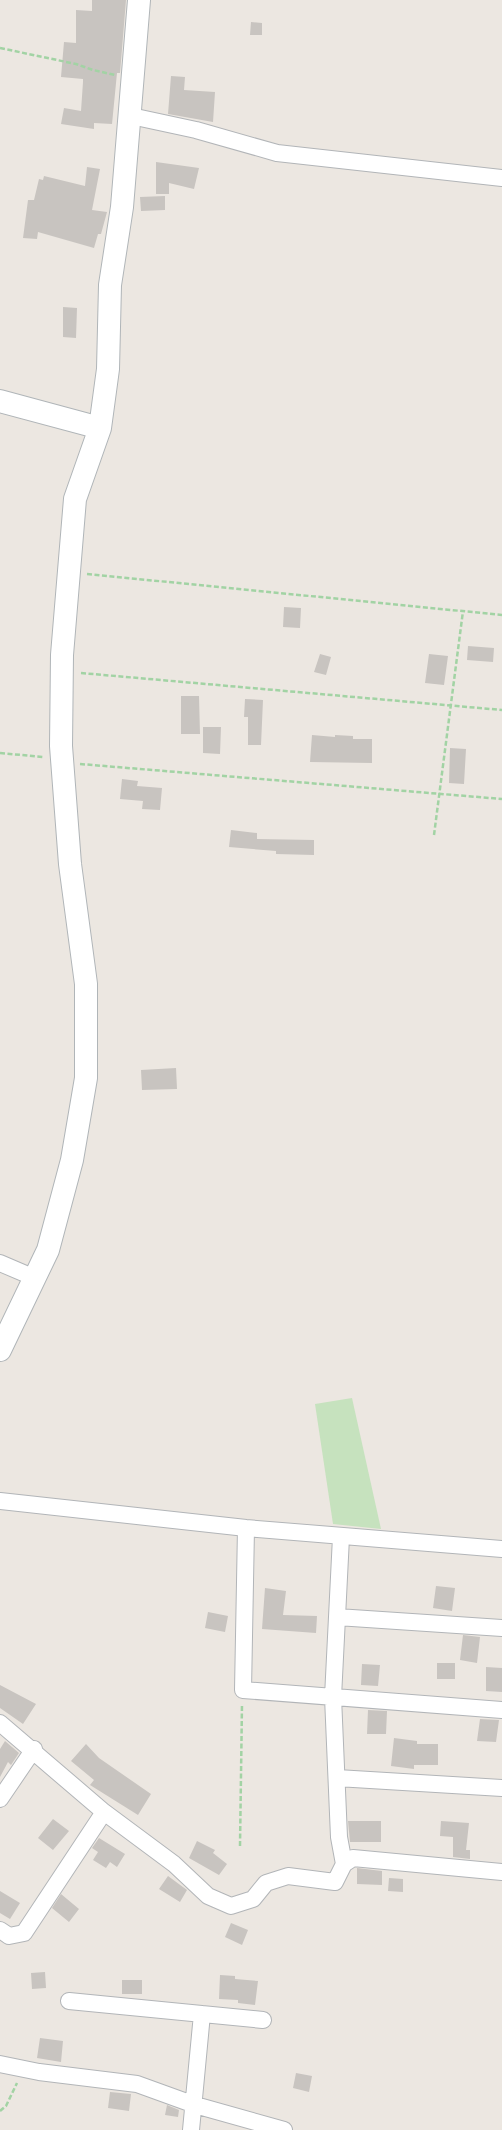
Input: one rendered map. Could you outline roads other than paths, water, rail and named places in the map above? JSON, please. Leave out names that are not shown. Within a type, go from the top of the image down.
[{"type":"street","points":[[0,1350],[48,1250],[72,1160],[86,1078],[86,984],[70,864],[62,761],[62,671],[75,499],[100,428],[108,369],[110,284],[122,207],[131,116],[139,0]]},
{"type":"street","points":[[131,116],[196,130],[277,153],[502,178]]},
{"type":"street","points":[[0,401],[100,428]]},
{"type":"street","points":[[0,1263],[35,1278]]},
{"type":"street","points":[[0,1502],[342,1537],[502,1549]]},
{"type":"street","points":[[246,1528],[243,1690],[502,1710]]},
{"type":"street","points":[[342,1537],[333,1698],[339,1837],[344,1864]]},
{"type":"street","points":[[337,1617],[502,1628]]},
{"type":"street","points":[[0,1722],[34,1749],[104,1812],[174,1864],[208,1896],[231,1906],[253,1899],[266,1883],[288,1876],[335,1882],[344,1864],[353,1858],[502,1872]]},
{"type":"street","points":[[0,1799],[34,1749]]},
{"type":"street","points":[[337,1778],[502,1788]]},
{"type":"street","points":[[0,1930],[9,1936],[24,1934],[104,1812]]},
{"type":"street","points":[[69,2001],[263,2020]]},
{"type":"street","points":[[191,2130],[195,2105],[202,2014]]},
{"type":"street","points":[[0,2064],[137,2084],[195,2105],[281,2130]]}]
